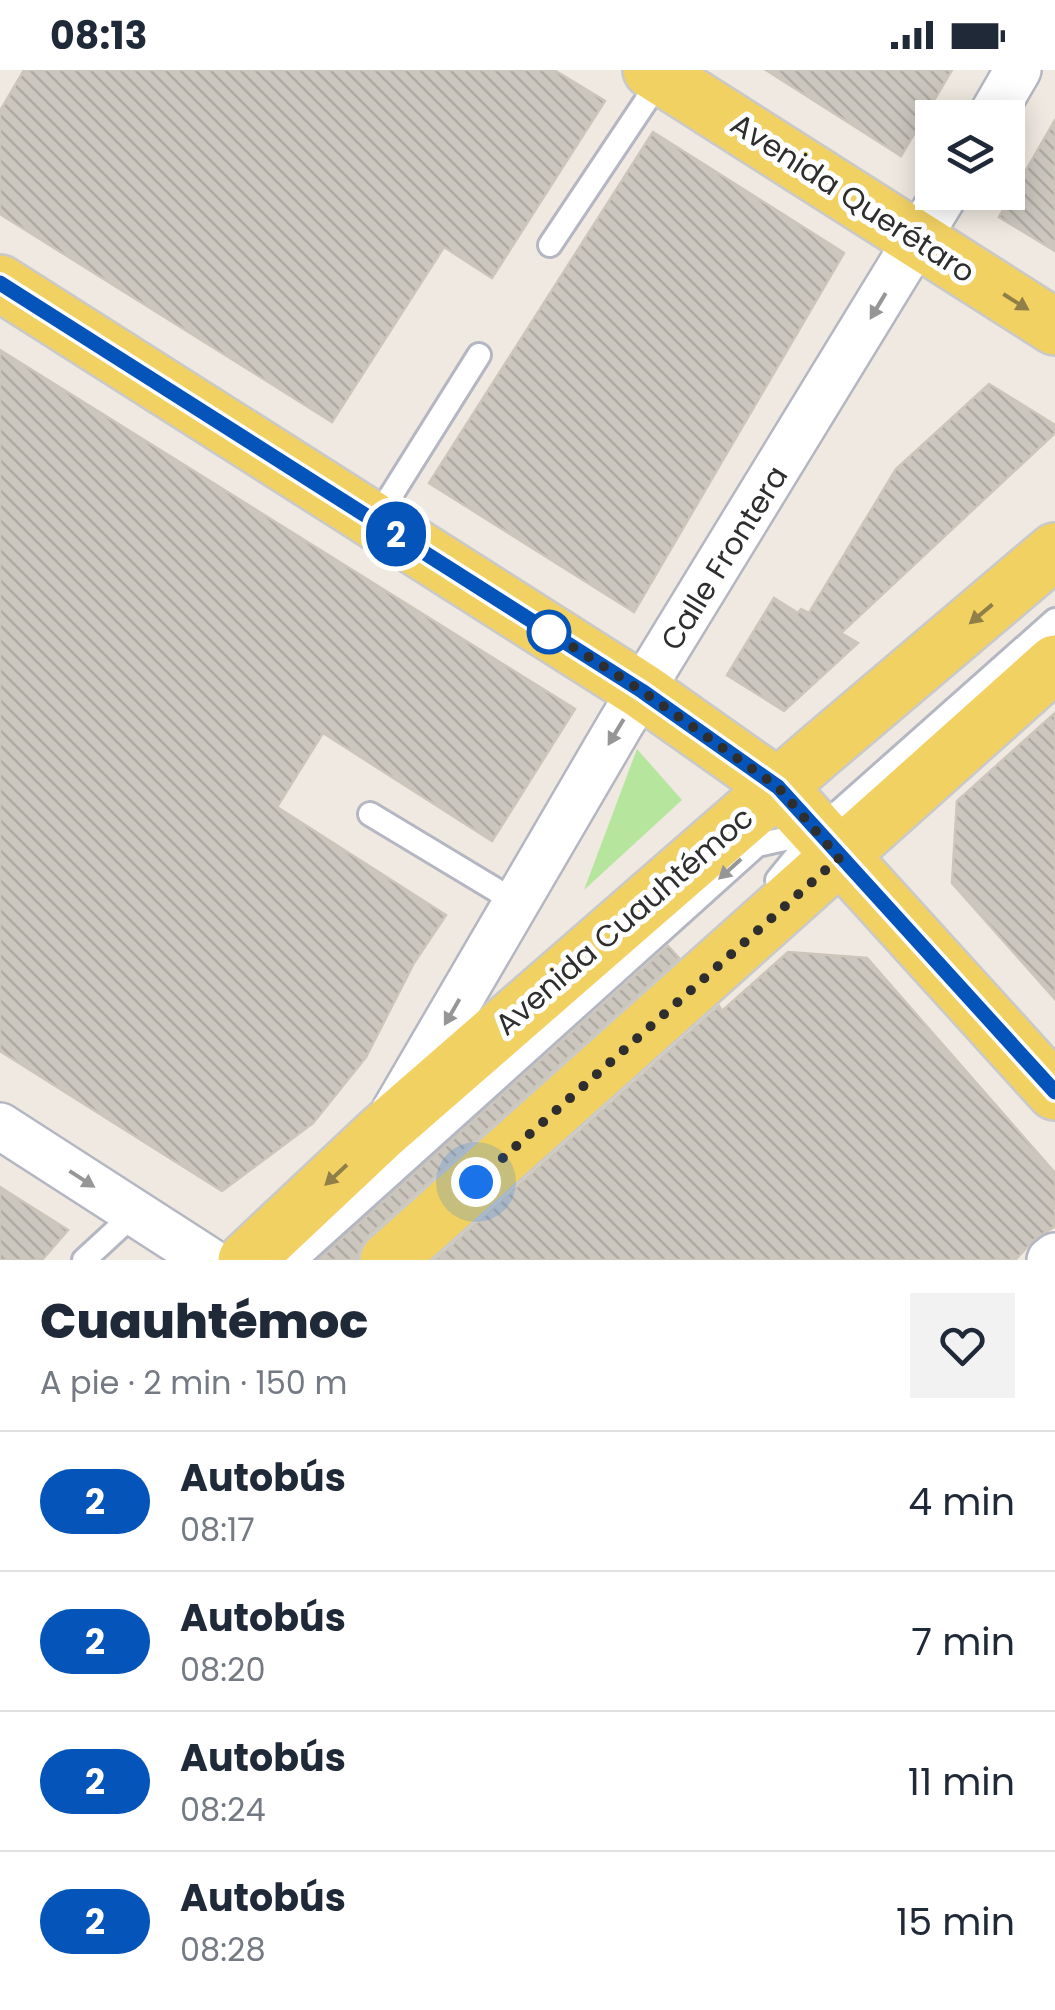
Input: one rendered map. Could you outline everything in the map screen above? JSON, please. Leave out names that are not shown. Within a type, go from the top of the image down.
[{"type":"main road","name":"Avenida Querétaro","points":[[657,73],[1055,327]]},
{"type":"main road","points":[[0,283],[642,691],[778,787],[1055,1092]]},
{"type":"main road","name":"Avenida Cuauhtémoc","points":[[246,1260],[382,1132],[1055,551]]},
{"type":"main road","points":[[379,1253],[828,845],[1055,662]]},
{"type":"street","points":[[1000,100],[1018,70]]},
{"type":"street","name":"Calle Frontera","points":[[382,1132],[642,691],[936,210]]},
{"type":"street","points":[[0,1126],[208,1260]]},
{"type":"lane","points":[[550,245],[657,73]]},
{"type":"lane","points":[[375,521],[479,355]]},
{"type":"lane","points":[[754,901],[783,875],[828,845],[1055,620]]},
{"type":"lane","points":[[370,814],[516,902]]},
{"type":"lane","points":[[296,1260],[757,845],[828,845]]},
{"type":"lane","points":[[379,1253],[606,1034]]},
{"type":"lane","points":[[84,1260],[135,1213]]},
{"type":"green space","points":[[637,749],[682,800],[584,890]]},
{"type":"building","points":[[24,70],[554,70],[605,101],[492,278],[444,247],[332,422],[0,214],[0,111]]},
{"type":"building","points":[[766,70],[952,70],[934,100],[915,100],[915,132],[901,156]]},
{"type":"building","points":[[1055,120],[1055,251],[999,217],[1003,210],[1025,210],[1025,172]]},
{"type":"building","points":[[653,132],[844,253],[634,612],[429,483]]},
{"type":"building","points":[[0,350],[575,709],[492,841],[323,733],[277,807],[446,915],[414,963],[366,1057],[313,1123],[222,1191],[0,1051]]},
{"type":"building","points":[[989,384],[1055,425],[1055,433],[841,633],[858,643],[784,711],[727,675],[774,598],[798,613],[801,609],[809,613],[896,469]]},
{"type":"building","points":[[1055,713],[1055,999],[952,883],[957,801]]},
{"type":"building","points":[[668,946],[679,958],[367,1237],[359,1249],[358,1260],[318,1260]]},
{"type":"building","points":[[788,952],[867,958],[1055,1173],[1055,1226],[1015,1260],[435,1260],[719,1006],[722,1011]]},
{"type":"building","points":[[0,1187],[68,1230],[42,1260],[0,1260]]},
{"type":"bus line","name":"2","points":[[0,283],[642,691],[778,787],[1055,1092]]},
{"type":"route","points":[[476,1182],[839,858],[778,787],[642,691],[545,629],[549,632]]}]
